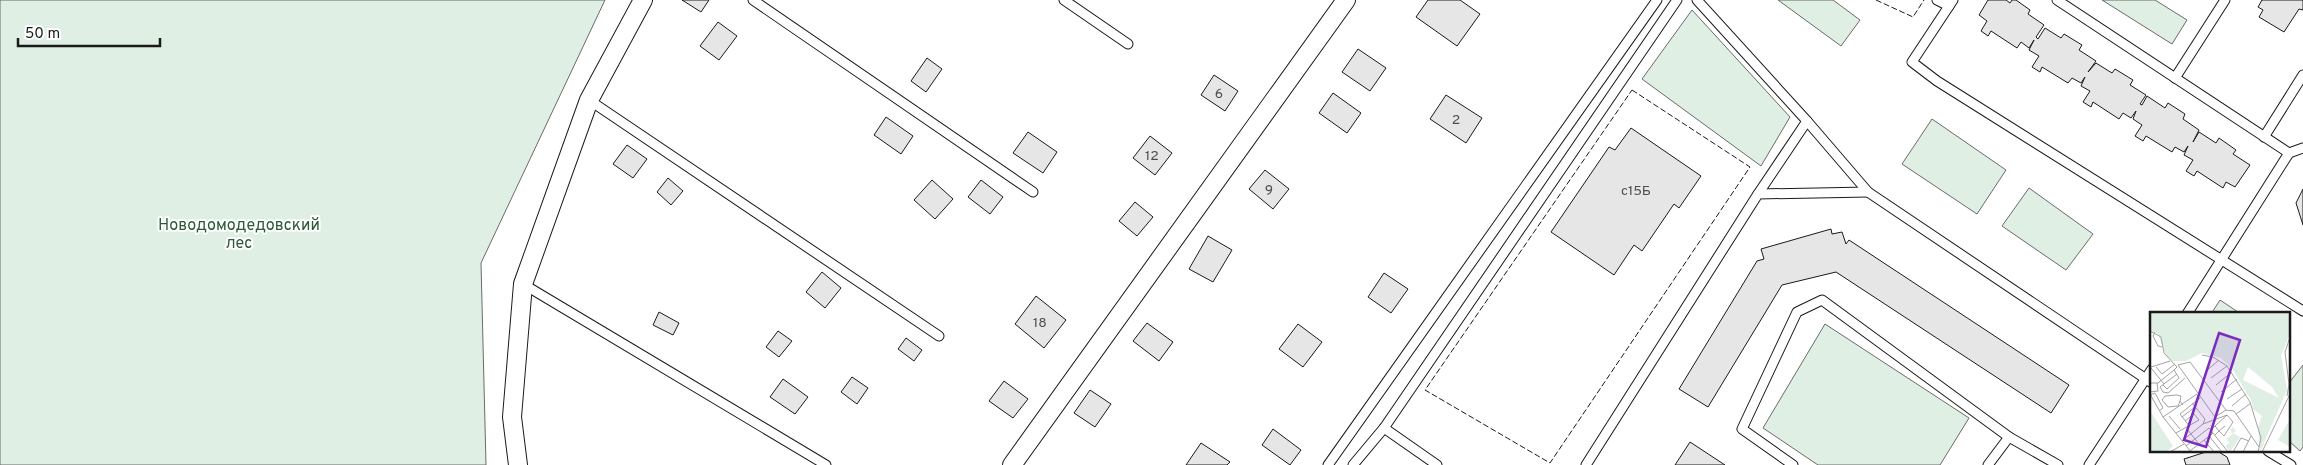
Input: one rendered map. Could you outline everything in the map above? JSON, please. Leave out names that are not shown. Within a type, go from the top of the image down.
[{"type":"street","points":[[518,465],[512,417],[523,284],[589,100],[644,0]]},
{"type":"street","points":[[1012,465],[1346,0]]},
{"type":"lane","points":[[753,0],[1033,192]]},
{"type":"lane","points":[[1064,0],[1128,44]]},
{"type":"lane","points":[[1328,465],[1657,0]]},
{"type":"lane","points":[[1353,465],[1384,428],[1677,0]]},
{"type":"lane","points":[[1697,0],[1807,120],[1868,192],[2148,381],[2089,465]]},
{"type":"lane","points":[[1936,0],[1951,3],[1912,62],[1937,81],[2303,311]]},
{"type":"lane","points":[[2057,0],[2069,3],[2175,78],[2289,153]]},
{"type":"lane","points":[[2175,78],[2225,0]]},
{"type":"lane","points":[[2264,137],[2303,75]]},
{"type":"lane","points":[[589,100],[939,336]]},
{"type":"lane","points":[[1590,464],[1758,194],[1807,120]]},
{"type":"lane","points":[[2188,312],[2289,153],[2303,148]]},
{"type":"lane","points":[[1758,194],[1868,192]]},
{"type":"lane","points":[[523,284],[826,465]]},
{"type":"lane","points":[[1793,465],[1742,429],[1797,312],[1822,300],[2009,437],[2058,465]]},
{"type":"lane","points":[[1384,428],[1438,465]]},
{"type":"lane","points":[[1988,465],[2009,437]]},
{"type":"lane","points":[[2270,452],[2291,465]]},
{"type":"green space","name":"Новодомодедовский лес","points":[[0,0],[605,0],[481,263],[486,465],[0,465]]},
{"type":"green space","points":[[1778,0],[1833,0],[1860,20],[1841,46]]},
{"type":"green space","points":[[2102,0],[2155,0],[2187,20],[2172,44]]},
{"type":"green space","points":[[1692,10],[1790,117],[1761,166],[1642,79]]},
{"type":"green space","points":[[1932,119],[2006,170],[1977,214],[1902,164]]},
{"type":"green space","points":[[2029,188],[2093,234],[2066,270],[2002,226]]},
{"type":"green space","points":[[2220,300],[2238,312],[2212,312]]},
{"type":"green space","points":[[1825,324],[1969,418],[1940,465],[1818,465],[1763,428]]},
{"type":"green space","points":[[2303,365],[2303,447],[2300,451],[2290,442],[2290,382]]},
{"type":"building","points":[[682,0],[709,0],[701,12]]},
{"type":"building","points":[[1428,0],[1460,0],[1480,14],[1457,46],[1416,17]]},
{"type":"building","points":[[1988,0],[2006,0],[2010,3],[2012,0],[2016,0],[2030,10],[2028,14],[2044,25],[2036,37],[2038,39],[2045,28],[2061,38],[2064,34],[2082,45],[2079,50],[2096,61],[2088,72],[2096,63],[2112,73],[2115,69],[2133,80],[2130,85],[2146,95],[2140,104],[2142,105],[2147,96],[2165,108],[2168,103],[2185,114],[2183,119],[2199,130],[2193,142],[2199,132],[2216,143],[2219,138],[2236,150],[2233,154],[2250,165],[2235,187],[2226,182],[2223,188],[2197,171],[2194,176],[2186,171],[2193,160],[2184,155],[2188,146],[2184,152],[2175,147],[2172,152],[2146,136],[2143,141],[2135,136],[2142,125],[2133,119],[2136,111],[2131,118],[2123,113],[2119,119],[2093,102],[2091,107],[2083,102],[2090,91],[2081,86],[2085,77],[2081,83],[2072,78],[2068,83],[2042,67],[2040,72],[2032,67],[2039,56],[2029,50],[2034,40],[2029,48],[2021,42],[2017,48],[1991,31],[1988,36],[1981,31],[1987,21],[1979,15]]},
{"type":"building","points":[[2262,0],[2303,0],[2303,10],[2299,9],[2284,32],[2259,17],[2263,10],[2258,7]]},
{"type":"building","points":[[718,22],[737,36],[719,60],[700,46]]},
{"type":"building","points":[[1358,49],[1386,68],[1370,91],[1342,72]]},
{"type":"building","points":[[927,58],[942,69],[926,92],[911,81]]},
{"type":"building","points":[[1214,75],[1238,91],[1225,111],[1201,95]]},
{"type":"building","points":[[1333,93],[1361,113],[1347,133],[1319,113]]},
{"type":"building","points":[[1446,95],[1482,118],[1466,143],[1430,119]]},
{"type":"building","points":[[886,117],[913,136],[901,154],[874,135]]},
{"type":"building","points":[[1631,128],[1701,176],[1679,208],[1674,204],[1642,251],[1634,245],[1614,275],[1551,232],[1609,147],[1615,150]]},
{"type":"building","points":[[1028,132],[1057,152],[1043,173],[1013,153]]},
{"type":"building","points":[[1150,136],[1172,153],[1155,175],[1133,158]]},
{"type":"building","points":[[627,145],[647,159],[633,178],[613,164]]},
{"type":"building","points":[[1265,170],[1289,189],[1273,209],[1249,189]]},
{"type":"building","points":[[668,178],[683,191],[671,205],[657,192]]},
{"type":"building","points":[[932,180],[953,199],[935,219],[914,200]]},
{"type":"building","points":[[981,180],[1003,197],[990,214],[968,197]]},
{"type":"building","points":[[2303,189],[2303,225],[2296,203]]},
{"type":"building","points":[[1135,202],[1153,217],[1137,236],[1119,221]]},
{"type":"building","points":[[1831,229],[1832,234],[1842,232],[1846,244],[1849,240],[2069,385],[2051,413],[1836,272],[1782,285],[1708,407],[1679,389],[1757,261],[1764,259],[1761,249]]},
{"type":"building","points":[[1208,236],[1232,250],[1213,282],[1189,269]]},
{"type":"building","points":[[822,272],[841,288],[825,308],[806,292]]},
{"type":"building","points":[[1384,273],[1408,289],[1391,313],[1368,297]]},
{"type":"building","points":[[1036,296],[1066,320],[1044,348],[1015,324]]},
{"type":"building","points":[[659,312],[679,323],[673,335],[653,325]]},
{"type":"building","points":[[1147,323],[1173,342],[1159,361],[1133,341]]},
{"type":"building","points":[[1298,324],[1322,342],[1303,367],[1279,349]]},
{"type":"building","points":[[778,331],[792,341],[779,357],[766,347]]},
{"type":"building","points":[[906,338],[922,350],[914,361],[898,349]]},
{"type":"building","points":[[852,377],[868,388],[857,404],[841,392]]},
{"type":"building","points":[[783,379],[808,397],[795,414],[770,397]]},
{"type":"building","points":[[1004,381],[1028,399],[1013,418],[989,401]]},
{"type":"building","points":[[1090,390],[1111,404],[1095,427],[1074,413]]},
{"type":"building","points":[[1273,429],[1301,450],[1290,465],[1262,445]]},
{"type":"building","points":[[1690,442],[1725,465],[1675,465]]},
{"type":"building","points":[[1201,443],[1230,462],[1227,465],[1186,465]]},
{"type":"building","points":[[2206,452],[2219,452],[2227,457],[2230,465],[2186,465],[2184,459]]},
{"type":"fence","points":[[1876,0],[1913,17],[1924,0]]},
{"type":"fence","points":[[1632,90],[1750,167],[1550,463],[1425,390],[1632,90]]}]
